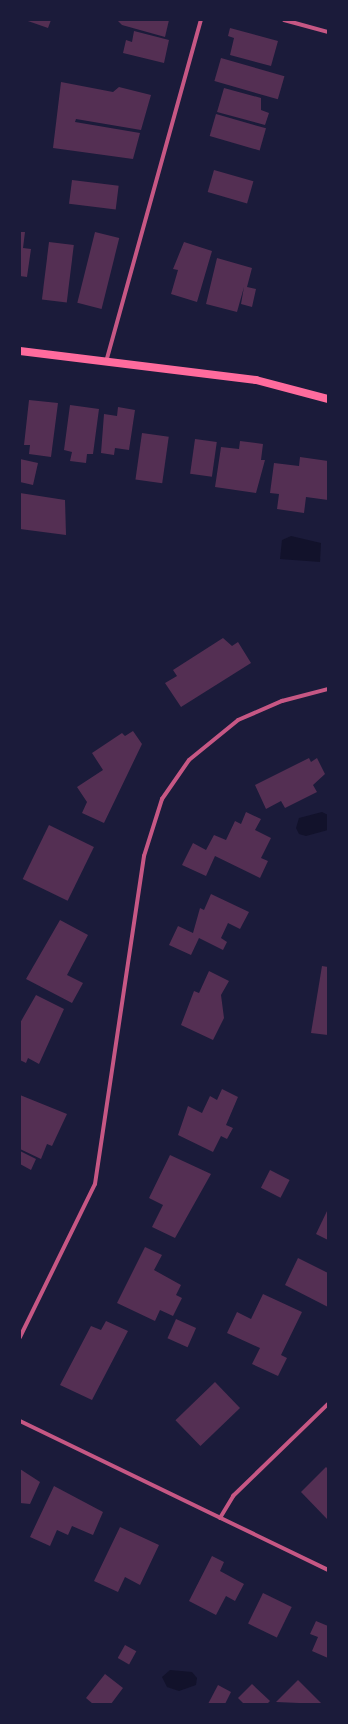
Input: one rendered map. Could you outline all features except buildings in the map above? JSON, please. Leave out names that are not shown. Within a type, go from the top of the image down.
[{"type":"main road","points":[[20,351],[256,380],[328,399]]},
{"type":"street","points":[[106,362],[201,20]]},
{"type":"street","points":[[284,20],[328,32]]},
{"type":"street","points":[[20,1337],[95,1184],[144,856],[162,799],[189,760],[231,724],[282,701],[328,690]]},
{"type":"street","points":[[220,1518],[237,1492],[328,1404]]},
{"type":"street","points":[[20,1421],[328,1570]]},
{"type":"shaded area","points":[[291,536],[321,543],[320,562],[280,559],[282,540]]},
{"type":"shaded area","points":[[322,812],[328,815],[328,830],[306,836],[299,834],[296,828],[299,818]]},
{"type":"shaded area","points":[[170,1670],[192,1672],[197,1678],[196,1685],[179,1691],[167,1687],[162,1677]]}]
